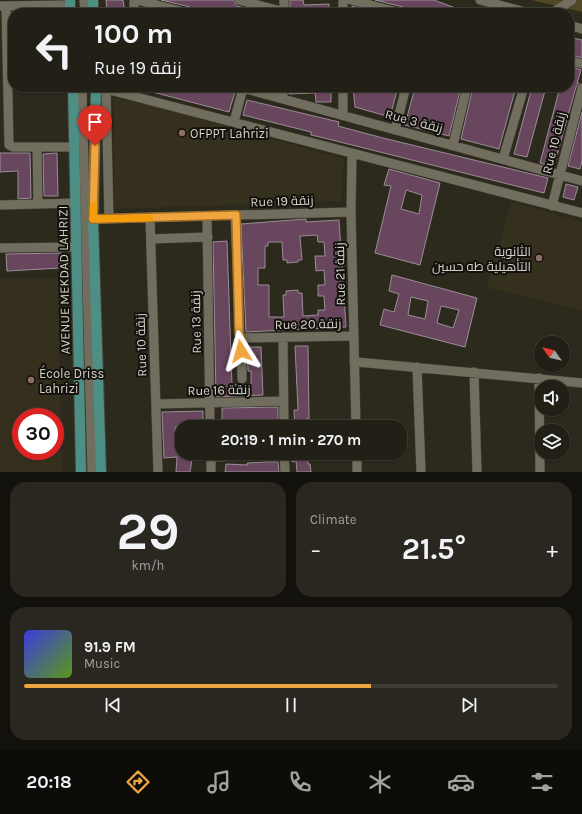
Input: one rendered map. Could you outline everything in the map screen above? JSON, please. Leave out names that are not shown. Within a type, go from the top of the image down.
[{"type":"main road","name":"AVENUE MEKDAD LAHRIZI","points":[[73,92],[81,472]]},
{"type":"main road","points":[[100,92],[93,219],[101,472]]},
{"type":"street","points":[[136,0],[168,8]]},
{"type":"street","points":[[239,0],[269,8]]},
{"type":"street","points":[[351,0],[382,8]]},
{"type":"street","points":[[480,0],[510,8]]},
{"type":"street","points":[[560,8],[572,0]]},
{"type":"street","points":[[72,4],[3,6],[4,136],[10,146],[36,148],[74,147]]},
{"type":"street","name":"Rue 10 زنقة","points":[[552,206],[582,88]]},
{"type":"street","points":[[82,92],[92,472]]},
{"type":"street","points":[[87,92],[97,472]]},
{"type":"street","points":[[100,92],[109,219]]},
{"type":"street","points":[[134,92],[234,122],[582,213]]},
{"type":"street","points":[[234,122],[240,92]]},
{"type":"street","name":"Rue 3 زنقة","points":[[256,92],[582,181]]},
{"type":"street","points":[[283,92],[283,99]]},
{"type":"street","points":[[342,115],[343,92]]},
{"type":"street","points":[[394,130],[405,92]]},
{"type":"street","points":[[453,145],[466,92]]},
{"type":"street","points":[[503,159],[523,92]]},
{"type":"street","points":[[36,148],[38,204]]},
{"type":"street","name":"Rue 21 زنقة","points":[[352,153],[351,212],[356,420]]},
{"type":"street","points":[[0,205],[76,203]]},
{"type":"street","name":"Rue 19 زنقة","points":[[93,219],[351,212]]},
{"type":"street","points":[[236,215],[239,333],[241,338],[242,379]]},
{"type":"street","name":"Rue 13 زنقة","points":[[207,216],[210,420]]},
{"type":"street","name":"Rue 10 زنقة","points":[[150,218],[158,472]]},
{"type":"street","points":[[151,239],[208,237]]},
{"type":"street","points":[[0,248],[76,247]]},
{"type":"street","name":"Rue 20 زنقة","points":[[241,338],[354,336]]},
{"type":"street","points":[[283,337],[284,420]]},
{"type":"street","points":[[354,360],[357,362],[582,383]]},
{"type":"street","points":[[417,367],[421,472]]},
{"type":"street","points":[[474,372],[477,472]]},
{"type":"street","points":[[539,378],[540,472]]},
{"type":"street","name":"Rue 16 زنقة","points":[[156,404],[283,402]]},
{"type":"street","points":[[211,460],[211,472]]},
{"type":"street","points":[[284,460],[285,472]]},
{"type":"street","points":[[357,460],[357,472]]},
{"type":"shaded area","points":[[531,0],[582,0],[582,12],[574,10],[574,8],[565,8]]},
{"type":"shaded area","name":"OFPPT Lahrizi","points":[[114,98],[154,106],[344,159],[341,201],[114,209]]},
{"type":"shaded area","name":"الثانوية التأهيلية طه حسين","points":[[511,202],[582,222],[582,310],[487,288]]},
{"type":"shaded area","points":[[0,279],[58,279],[61,408],[12,408],[12,460],[62,460],[62,472],[0,472]]},
{"type":"building","points":[[106,0],[123,0],[124,8],[107,8]]},
{"type":"building","points":[[161,0],[233,0],[237,6],[245,8],[191,8]]},
{"type":"building","points":[[290,0],[303,0],[304,5],[329,4],[329,8],[290,8]]},
{"type":"building","points":[[375,0],[434,0],[455,8],[404,8]]},
{"type":"building","points":[[574,38],[582,40],[582,58],[574,56]]},
{"type":"building","points":[[574,68],[581,70],[577,83],[579,83],[576,87],[554,166],[540,163],[559,92],[574,92]]},
{"type":"building","points":[[152,92],[235,92],[229,112]]},
{"type":"building","points":[[289,92],[331,92],[331,102],[316,102],[315,93],[289,94]]},
{"type":"building","points":[[354,92],[397,92],[390,117],[355,107]]},
{"type":"building","points":[[414,92],[460,92],[449,136],[405,125]]},
{"type":"building","points":[[472,92],[515,92],[499,149],[461,139]]},
{"type":"building","points":[[531,92],[545,92],[527,157],[514,154]]},
{"type":"building","points":[[247,100],[339,122],[338,126],[383,138],[548,178],[544,193],[311,135],[311,132],[243,115]]},
{"type":"building","points":[[582,112],[582,161],[580,169],[568,166]]},
{"type":"building","points":[[0,153],[30,153],[31,198],[18,199],[18,171],[0,172]]},
{"type":"building","points":[[57,153],[58,196],[44,196],[43,154]]},
{"type":"building","points":[[389,169],[440,183],[420,265],[375,253],[391,186],[384,185]],"holes":[[[406,190],[422,195],[419,214],[401,209]]]},
{"type":"building","points":[[566,184],[578,187],[574,200],[563,197]]},
{"type":"building","points":[[306,219],[306,222],[339,220],[346,327],[246,332],[241,224]],"holes":[[[317,235],[318,242],[324,242],[325,256],[315,256],[316,271],[324,270],[325,285],[318,285],[318,296],[324,296],[325,310],[318,310],[318,315],[303,316],[302,293],[298,293],[298,290],[286,291],[286,295],[283,295],[284,317],[269,317],[269,285],[258,285],[258,268],[265,268],[265,246],[268,246],[268,242],[282,242],[283,260],[287,260],[287,263],[302,260],[300,236]]]},
{"type":"building","points":[[227,241],[232,385],[251,384],[251,371],[248,371],[247,347],[261,347],[263,395],[216,397],[213,242]]},
{"type":"building","points":[[62,253],[61,268],[7,271],[6,254]]},
{"type":"building","points":[[392,275],[477,298],[465,347],[380,325],[384,309],[394,312],[399,294],[389,291]],"holes":[[[411,297],[428,301],[425,319],[408,315]],[[441,306],[459,310],[453,328],[437,323]]]},
{"type":"building","points":[[295,346],[308,346],[309,419],[295,420],[294,410],[298,410]]},
{"type":"building","points":[[278,407],[278,420],[222,420],[222,408]]},
{"type":"building","points":[[203,411],[203,420],[175,420],[175,457],[164,458],[162,412]]},
{"type":"building","points":[[177,460],[192,460],[190,472],[176,472]]},
{"type":"building","points":[[292,460],[308,460],[311,472],[297,472],[296,461],[292,462]]},
{"type":"building","points":[[278,462],[279,472],[225,472],[226,464],[248,465],[247,463]]},
{"type":"slow traffic","points":[[94,205],[93,219],[150,218]]},
{"type":"place","name":"OFPPT Lahrizi","points":[[182,133]]},
{"type":"place","name":"الثانوية التأهيلية طه حسين","points":[[539,258]]},
{"type":"place","name":"École Driss Lahrizi","points":[[31,380]]},
{"type":"route","points":[[95,146],[93,219],[236,215],[239,335],[241,338],[241,351]]}]
